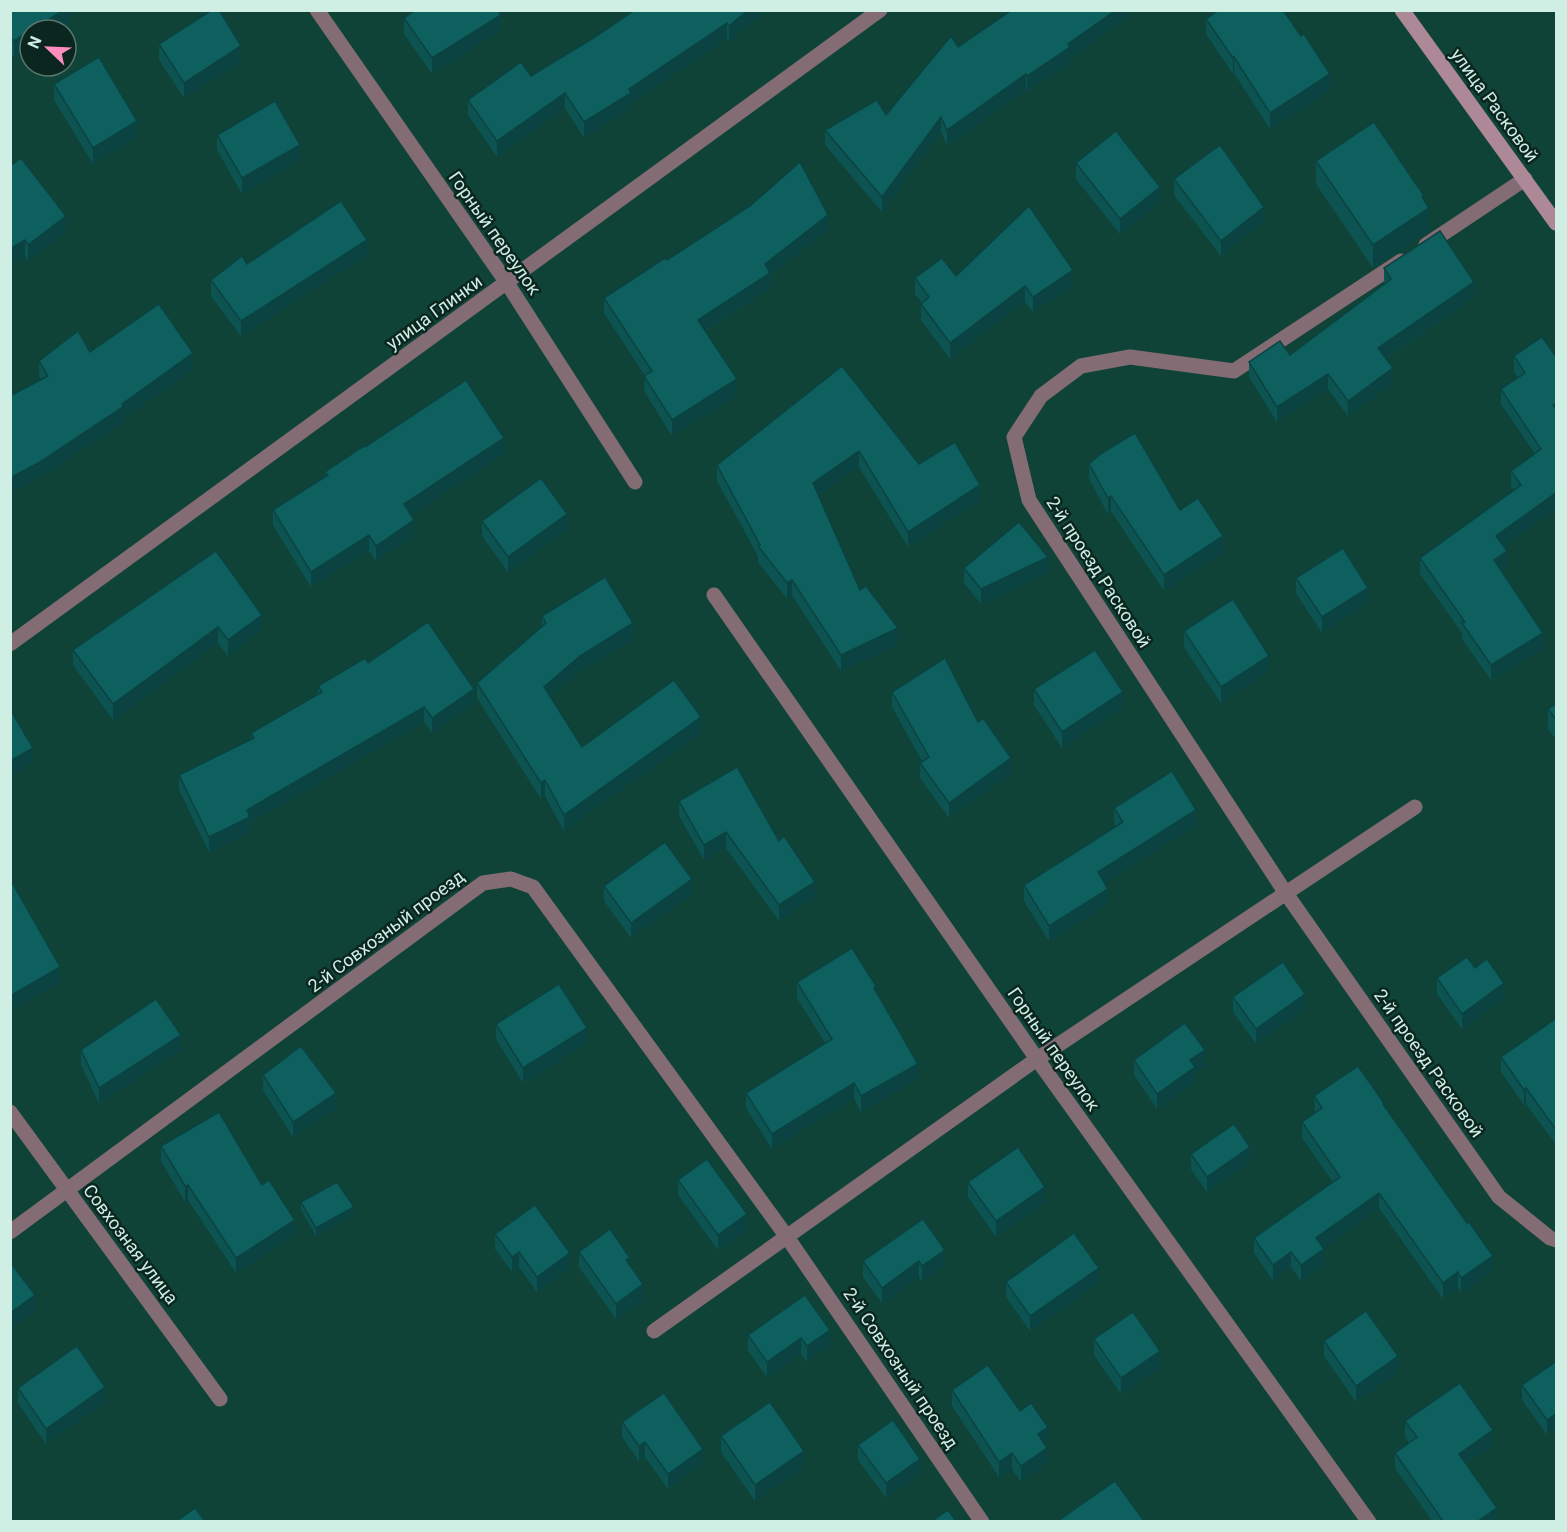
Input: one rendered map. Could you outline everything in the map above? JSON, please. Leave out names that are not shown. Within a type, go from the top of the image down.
[{"type":"street","name":"Горный переулок","points":[[317,10],[507,283],[635,482]]},
{"type":"street","name":"улица Глинки","points":[[10,644],[880,10]]},
{"type":"street","name":"улица Расковой","points":[[1402,10],[1557,223]]},
{"type":"street","name":"2-й проезд Расковой","points":[[1525,179],[1234,371],[1130,357],[1082,366],[1041,396],[1014,437],[1029,500],[1285,892],[1499,1197],[1550,1238],[1557,1240]]},
{"type":"street","name":"Горный переулок","points":[[714,595],[1037,1059],[1369,1521]]},
{"type":"street","points":[[654,1331],[1037,1059],[1415,807]]},
{"type":"street","name":"2-й Совхозный проезд","points":[[10,1232],[483,883],[511,879],[533,887],[787,1237],[982,1521]]},
{"type":"street","name":"Совхозная улица","points":[[10,1112],[220,1399]]},
{"type":"building","points":[[10,10],[64,10],[51,18],[18,18],[18,38],[14,41],[10,37]]},
{"type":"building","points":[[212,10],[219,10],[241,46],[184,83],[159,44]]},
{"type":"building","points":[[416,10],[497,10],[501,15],[432,58],[404,18]]},
{"type":"building","points":[[635,10],[748,10],[729,26],[727,23],[629,89],[631,93],[584,122],[565,93],[497,141],[468,100],[521,62],[531,76]]},
{"type":"building","points":[[1012,10],[1116,10],[1068,44],[1070,47],[1027,76],[1026,74],[947,130],[941,117],[882,197],[825,130],[877,100],[886,115],[951,36],[958,47]]},
{"type":"building","points":[[1219,10],[1283,10],[1301,36],[1304,34],[1330,74],[1270,113],[1206,19]]},
{"type":"building","points":[[99,57],[137,121],[93,148],[54,84],[64,78],[78,78],[78,70]]},
{"type":"building","points":[[275,101],[300,145],[242,178],[217,135]]},
{"type":"building","points":[[1374,122],[1424,196],[1422,197],[1429,208],[1373,245],[1316,161]]},
{"type":"building","points":[[1116,131],[1160,187],[1120,219],[1076,163]]},
{"type":"building","points":[[1220,145],[1264,207],[1221,241],[1174,179]]},
{"type":"building","points":[[21,158],[66,216],[28,245],[25,240],[10,249],[10,166]]},
{"type":"building","points":[[800,162],[828,215],[765,264],[770,273],[698,320],[737,379],[672,420],[644,376],[652,371],[604,298],[750,206]]},
{"type":"building","points":[[341,201],[367,240],[241,321],[211,280],[242,256],[247,264]]},
{"type":"building","points":[[1029,206],[1073,270],[1033,297],[1025,286],[950,343],[921,304],[929,297],[915,278],[942,258],[956,276]]},
{"type":"building","points":[[1440,231],[1474,282],[1378,348],[1393,368],[1348,401],[1328,374],[1277,407],[1249,362],[1280,341],[1290,355],[1391,279],[1384,268]]},
{"type":"building","points":[[159,304],[193,353],[122,404],[123,407],[40,462],[10,478],[10,396],[48,376],[39,361],[78,331],[90,352]]},
{"type":"building","points":[[1542,337],[1557,358],[1557,403],[1553,405],[1557,409],[1557,492],[1496,536],[1507,551],[1494,560],[1543,633],[1491,665],[1462,623],[1465,622],[1420,558],[1521,485],[1511,471],[1541,449],[1501,389],[1525,373],[1514,356]]},
{"type":"building","points":[[842,366],[919,464],[955,442],[980,485],[908,532],[859,451],[813,483],[860,590],[866,586],[898,628],[841,655],[792,580],[787,583],[758,546],[760,545],[717,465]]},
{"type":"building","points":[[466,380],[504,438],[404,504],[414,520],[376,546],[369,535],[311,572],[273,510],[328,475],[325,472]]},
{"type":"building","points":[[1135,433],[1180,510],[1198,498],[1223,536],[1164,575],[1111,496],[1108,498],[1089,464],[1102,453]]},
{"type":"building","points":[[541,478],[567,514],[508,557],[482,521]]},
{"type":"building","points":[[1019,522],[1048,557],[981,589],[964,568]]},
{"type":"building","points":[[1343,548],[1368,588],[1322,617],[1296,578]]},
{"type":"building","points":[[216,551],[262,615],[228,640],[218,627],[113,704],[73,650]]},
{"type":"building","points":[[605,577],[633,623],[580,656],[544,687],[582,747],[674,680],[701,717],[564,815],[545,780],[541,783],[477,683],[546,623],[542,616]]},
{"type":"building","points":[[1233,599],[1269,656],[1221,687],[1184,631]]},
{"type":"building","points":[[428,622],[474,689],[432,718],[424,707],[247,810],[250,817],[209,837],[179,775],[254,738],[251,733],[322,692],[318,686],[365,658],[368,663]]},
{"type":"building","points":[[1095,650],[1123,692],[1062,732],[1034,689]]},
{"type":"building","points":[[945,658],[978,722],[983,718],[1011,758],[949,803],[920,763],[929,757],[892,692]]},
{"type":"building","points":[[1557,703],[1557,721],[1548,709]]},
{"type":"building","points":[[10,709],[33,748],[10,761]]},
{"type":"building","points":[[737,767],[779,841],[784,836],[815,882],[779,905],[726,832],[704,845],[679,801]]},
{"type":"building","points":[[1172,771],[1196,810],[1098,872],[1108,889],[1049,926],[1024,885],[1123,822],[1114,808]]},
{"type":"building","points":[[665,842],[692,879],[631,923],[604,886]]},
{"type":"building","points":[[10,879],[60,967],[10,996]]},
{"type":"building","points":[[852,948],[876,986],[874,988],[918,1064],[861,1096],[854,1083],[772,1134],[746,1093],[832,1039],[797,982]]},
{"type":"building","points":[[1467,957],[1475,968],[1487,959],[1504,983],[1462,1014],[1437,978]]},
{"type":"building","points":[[1283,962],[1305,994],[1256,1029],[1233,997]]},
{"type":"building","points":[[559,984],[587,1028],[523,1068],[496,1024]]},
{"type":"building","points":[[156,999],[181,1035],[99,1088],[81,1050]]},
{"type":"building","points":[[1555,1019],[1557,1022],[1557,1131],[1501,1057]]},
{"type":"building","points":[[1185,1023],[1205,1050],[1190,1060],[1195,1067],[1157,1094],[1134,1060]]},
{"type":"building","points":[[301,1046],[336,1093],[293,1122],[263,1075]]},
{"type":"building","points":[[1358,1066],[1467,1223],[1469,1222],[1493,1256],[1461,1278],[1458,1272],[1443,1283],[1379,1193],[1316,1238],[1324,1249],[1301,1265],[1291,1252],[1273,1265],[1254,1238],[1340,1177],[1302,1122],[1322,1108],[1314,1096]]},
{"type":"building","points":[[219,1112],[262,1185],[269,1180],[295,1220],[236,1258],[188,1185],[185,1186],[161,1146]]},
{"type":"building","points":[[1234,1124],[1250,1147],[1207,1177],[1191,1154]]},
{"type":"building","points":[[1018,1147],[1045,1187],[996,1221],[968,1182]]},
{"type":"building","points":[[707,1159],[747,1214],[718,1235],[678,1180]]},
{"type":"building","points":[[337,1182],[354,1207],[316,1228],[301,1202]]},
{"type":"building","points":[[535,1205],[570,1253],[537,1277],[519,1252],[512,1257],[495,1234]]},
{"type":"building","points":[[923,1219],[945,1250],[922,1266],[919,1261],[882,1288],[863,1261]]},
{"type":"building","points":[[610,1229],[630,1258],[626,1260],[643,1284],[616,1304],[579,1252]]},
{"type":"building","points":[[1074,1233],[1099,1268],[1030,1316],[1006,1282]]},
{"type":"building","points":[[10,1262],[35,1295],[10,1313]]},
{"type":"building","points":[[805,1295],[830,1330],[807,1346],[801,1338],[767,1362],[748,1335]]},
{"type":"building","points":[[1366,1311],[1398,1356],[1356,1386],[1324,1341]]},
{"type":"building","points":[[1133,1312],[1160,1351],[1121,1378],[1094,1339]]},
{"type":"building","points":[[77,1346],[105,1387],[46,1429],[18,1388]]},
{"type":"building","points":[[1557,1361],[1557,1413],[1547,1420],[1522,1385]]},
{"type":"building","points":[[988,1365],[1020,1411],[1031,1403],[1048,1427],[1038,1434],[1047,1448],[1021,1466],[1012,1453],[999,1462],[952,1390]]},
{"type":"building","points":[[1460,1383],[1493,1430],[1459,1454],[1497,1508],[1478,1521],[1443,1521],[1395,1453],[1417,1437],[1405,1421]]},
{"type":"building","points":[[664,1393],[703,1449],[668,1474],[645,1442],[639,1446],[622,1422]]},
{"type":"building","points":[[770,1402],[804,1451],[755,1485],[721,1436]]},
{"type":"building","points":[[893,1420],[920,1459],[886,1483],[858,1445]]},
{"type":"building","points":[[1115,1481],[1144,1521],[1058,1521]]},
{"type":"building","points":[[195,1508],[205,1521],[177,1521]]},
{"type":"building","points":[[948,1510],[956,1521],[932,1521]]}]
